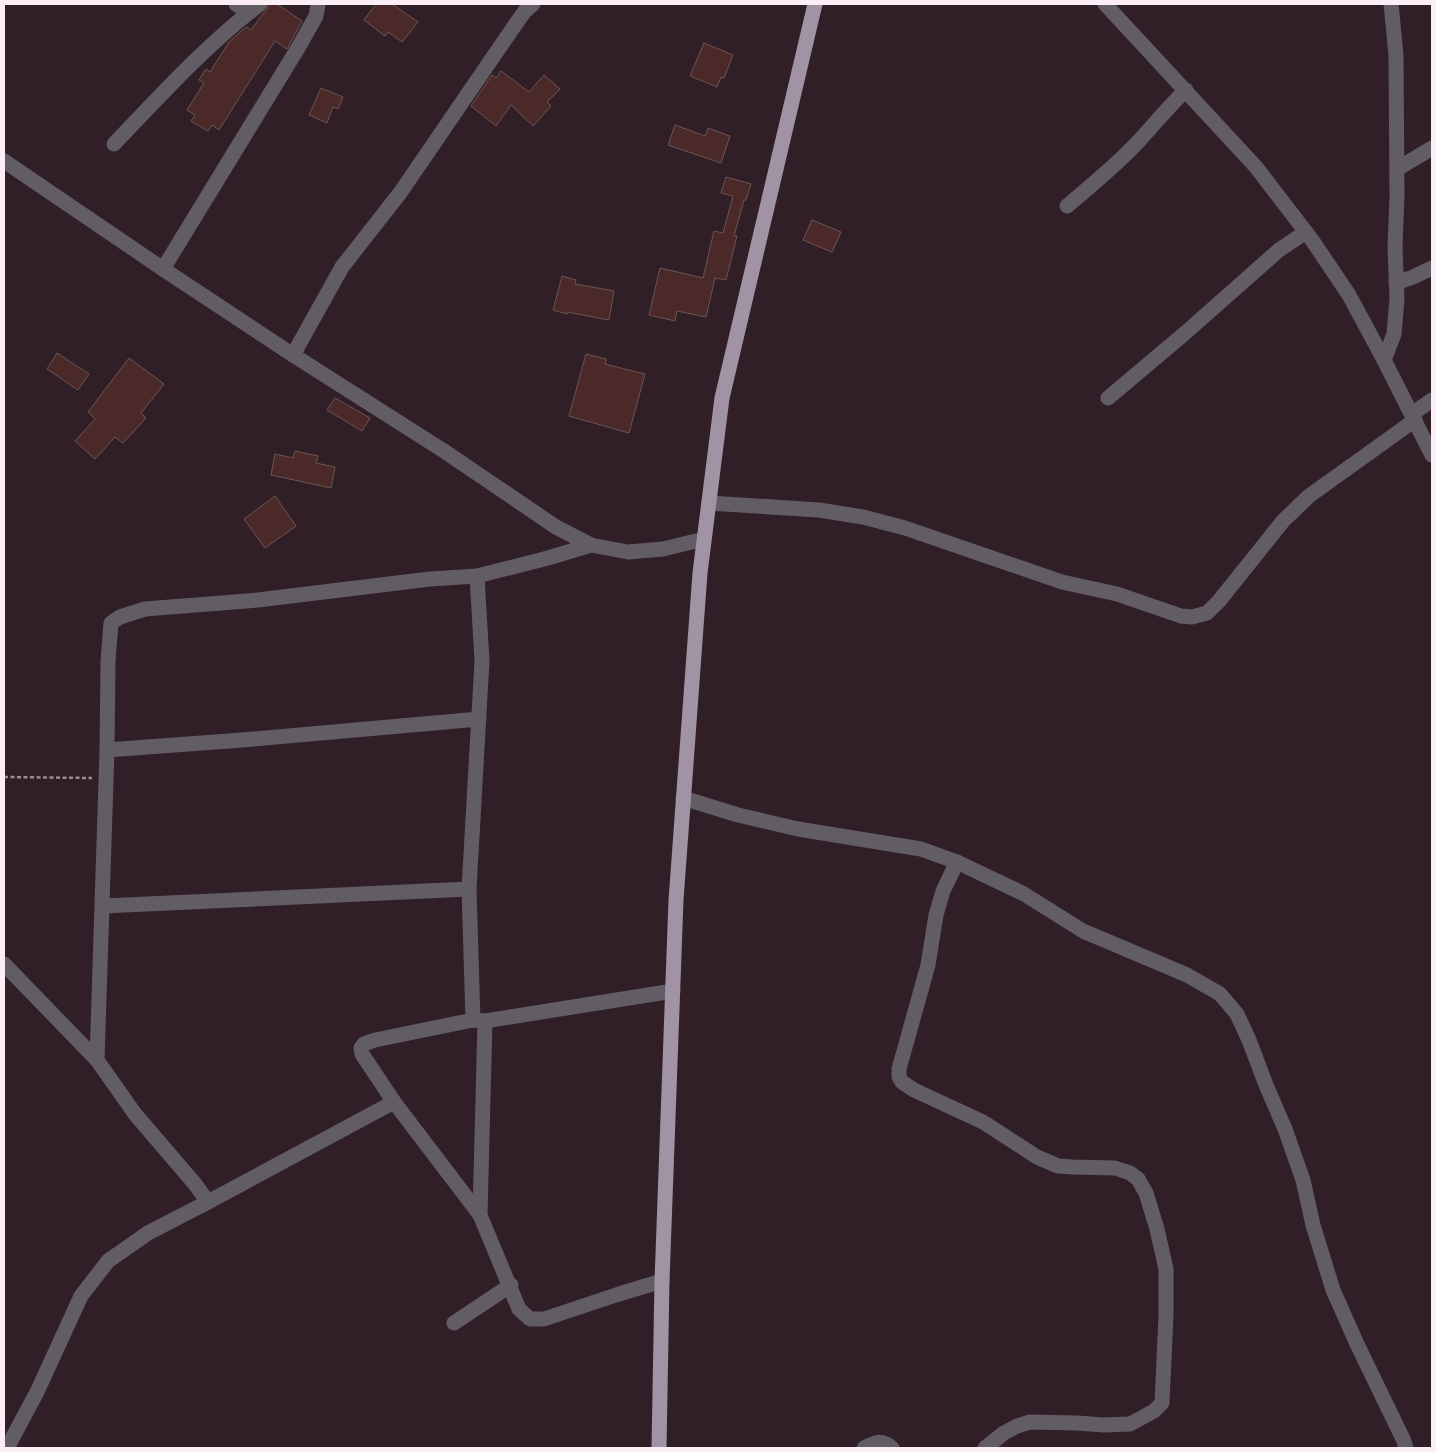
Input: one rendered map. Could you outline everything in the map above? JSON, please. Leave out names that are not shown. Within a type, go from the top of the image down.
[{"type":"main road","points":[[658,1448],[676,900],[700,573],[722,398],[816,4]]},
{"type":"street","points":[[163,269],[298,48],[316,16],[318,4]]},
{"type":"street","points":[[293,355],[342,267],[400,192],[515,25],[525,11],[533,4]]},
{"type":"street","points":[[1105,4],[1256,167],[1306,232],[1349,295],[1414,417],[1432,455]]},
{"type":"street","points":[[1384,360],[1394,334],[1397,299],[1395,246],[1398,169],[1396,55],[1391,4]]},
{"type":"street","points":[[114,144],[248,7]]},
{"type":"street","points":[[1067,206],[1137,144],[1186,90]]},
{"type":"street","points":[[1398,169],[1432,148]]},
{"type":"street","points":[[4,161],[163,269],[293,355],[444,451],[556,527],[591,545],[628,552],[663,548],[704,539]]},
{"type":"street","points":[[1108,398],[1202,319],[1244,280],[1280,250],[1306,232]]},
{"type":"street","points":[[1396,283],[1413,278],[1432,268]]},
{"type":"street","points":[[709,503],[819,510],[863,517],[905,528],[1062,582],[1117,594],[1181,616],[1192,617],[1206,613],[1219,601],[1283,521],[1309,496],[1414,417],[1432,400]]},
{"type":"street","points":[[96,1060],[103,906],[108,750],[108,661],[111,623],[120,616],[145,609],[258,600],[430,579],[477,576],[591,545]]},
{"type":"street","points":[[477,576],[482,661],[469,889],[479,1021],[480,1215]]},
{"type":"street","points":[[108,750],[479,719]]},
{"type":"street","points":[[683,798],[738,815],[798,829],[921,849],[957,862],[1024,894],[1083,931],[1187,975],[1220,994],[1237,1014],[1285,1129],[1303,1180],[1313,1225],[1333,1290],[1406,1448]]},
{"type":"street","points":[[957,862],[942,891],[928,965],[899,1069],[899,1077],[902,1082],[914,1090],[983,1122],[1037,1157],[1058,1166],[1114,1168],[1130,1172],[1138,1180],[1146,1193],[1166,1269],[1164,1389],[1162,1402],[1154,1411],[1130,1424],[1104,1425],[1077,1422],[1030,1422],[1004,1433],[985,1448]]},
{"type":"street","points":[[103,906],[469,889]]},
{"type":"street","points":[[4,964],[96,1060],[135,1114],[208,1202]]},
{"type":"street","points":[[662,1281],[544,1319],[530,1319],[519,1309],[511,1285],[480,1215],[394,1102],[362,1054],[361,1048],[364,1044],[375,1040],[479,1021],[672,991]]},
{"type":"street","points":[[7,1448],[37,1392],[81,1296],[108,1261],[148,1233],[394,1102]]},
{"type":"street","points":[[454,1323],[511,1285]]},
{"type":"street","points":[[864,1448],[878,1442],[886,1443],[892,1448]]},
{"type":"path","points":[[4,777],[107,778]]},
{"type":"building","points":[[269,4],[277,4],[302,21],[287,49],[275,41],[219,130],[212,125],[208,131],[191,121],[195,115],[187,110],[204,83],[199,80],[206,69],[210,72],[229,42],[246,27],[251,30]]},
{"type":"building","points":[[376,4],[392,4],[418,22],[402,42],[388,32],[385,36],[364,20]]},
{"type":"building","points":[[704,43],[733,55],[724,78],[721,77],[717,87],[690,76]]},
{"type":"building","points":[[501,71],[529,92],[544,75],[560,89],[547,102],[551,106],[533,126],[511,105],[496,126],[471,106],[492,75],[496,78]]},
{"type":"building","points":[[321,88],[343,97],[338,109],[333,107],[327,123],[309,115]]},
{"type":"building","points":[[675,125],[705,136],[708,128],[730,136],[721,163],[668,145]]},
{"type":"building","points":[[726,177],[751,184],[746,200],[744,200],[734,236],[737,236],[726,280],[715,278],[706,317],[677,311],[675,321],[649,315],[660,268],[703,278],[714,231],[723,233],[733,196],[721,193]]},
{"type":"building","points":[[812,220],[841,232],[832,252],[803,240]]},
{"type":"building","points":[[562,276],[576,280],[575,284],[614,291],[609,320],[553,310]]},
{"type":"building","points":[[57,353],[89,374],[78,390],[47,369]]},
{"type":"building","points":[[586,354],[606,359],[605,364],[645,374],[629,433],[569,416]]},
{"type":"building","points":[[129,358],[164,384],[141,413],[146,418],[123,443],[115,437],[95,459],[75,441],[95,419],[88,412]]},
{"type":"building","points":[[335,398],[370,418],[362,431],[327,410]]},
{"type":"building","points":[[295,451],[318,456],[316,463],[335,467],[331,488],[271,475],[275,454],[293,458]]},
{"type":"building","points":[[275,496],[296,526],[265,548],[244,519]]}]
